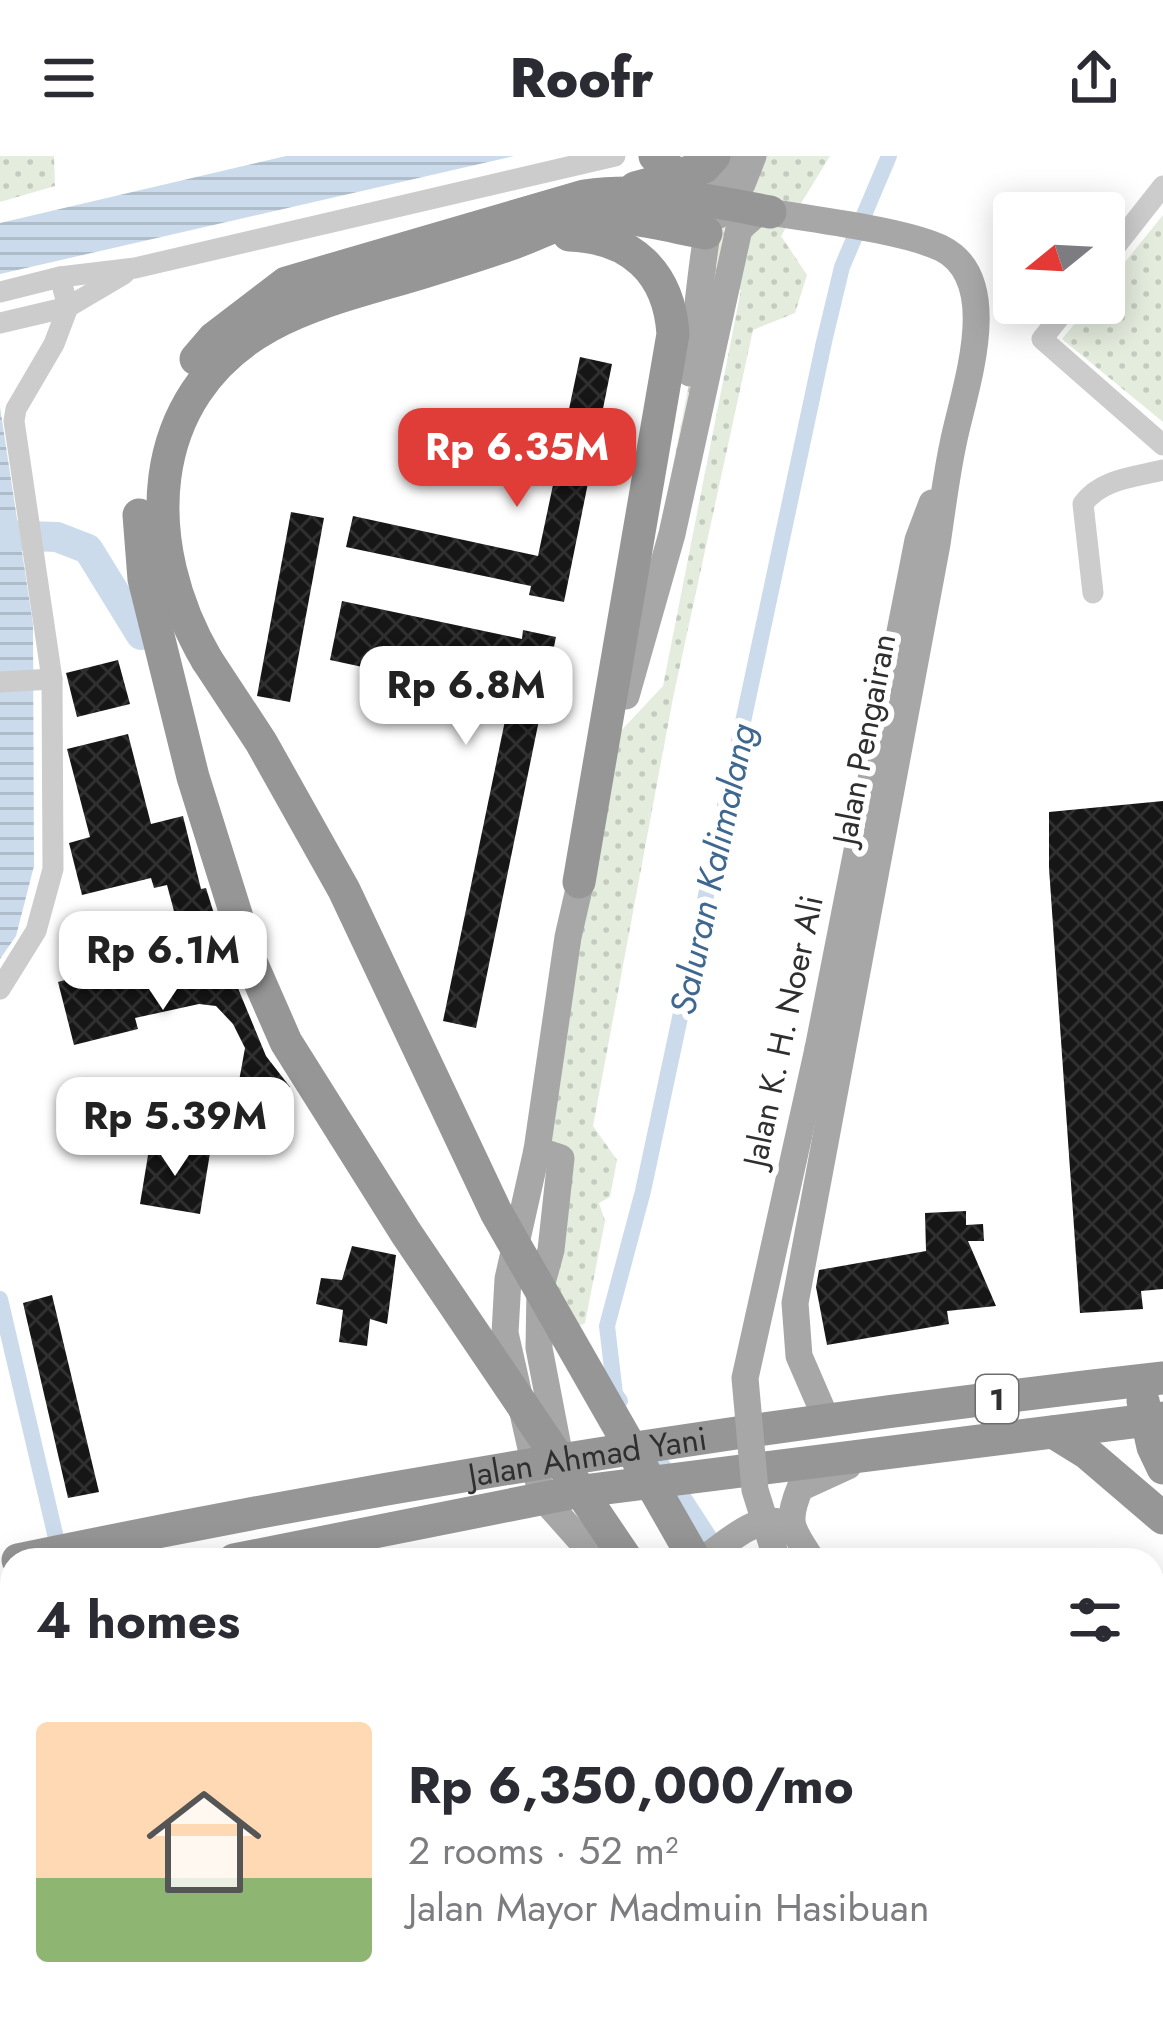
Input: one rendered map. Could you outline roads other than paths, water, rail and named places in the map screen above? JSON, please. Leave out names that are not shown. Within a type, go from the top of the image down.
[{"type":"highway","points":[[627,190],[658,169],[704,167],[714,156]]},
{"type":"highway","points":[[619,1548],[406,1233],[286,1042],[251,962],[193,777],[144,579],[139,515],[150,442],[184,373],[214,338],[286,283],[584,196],[627,190],[772,212]]},
{"type":"highway","points":[[692,1548],[496,1212],[344,890],[178,604],[160,513],[171,450],[203,381],[234,350],[305,308],[571,221],[722,205]]},
{"type":"highway","points":[[503,247],[570,235],[615,242],[650,267],[671,311],[673,334],[580,882]]},
{"type":"highway","points":[[1152,1380],[1163,1468]]},
{"type":"highway","name":"Jalan Ahmad Yani","points":[[79,1548],[547,1461],[1152,1380]]},
{"type":"highway","name":"Jalan Ahmad Yani","points":[[294,1548],[627,1484],[1154,1419]]},
{"type":"highway","points":[[1053,1432],[1087,1453],[1163,1518]]},
{"type":"main road","points":[[591,1548],[558,1495],[505,1334],[508,1279],[537,1150],[580,882],[609,776],[690,378],[722,205],[726,156]]},
{"type":"main road","points":[[722,205],[753,156]]},
{"type":"main road","points":[[632,666],[672,534],[739,230],[756,214],[772,212]]},
{"type":"main road","name":"Jalan Pengairan","points":[[772,212],[917,240],[959,260],[977,308],[976,342],[952,448],[795,1303],[799,1355],[828,1423]]},
{"type":"main road","name":"Jalan K. H. Noer Ali","points":[[773,1548],[755,1490],[745,1378],[818,1049],[918,540],[952,448]]},
{"type":"main road","points":[[537,1150],[561,1158],[550,1250],[540,1289],[547,1461]]},
{"type":"main road","name":"Jalan Ahmad Yani","points":[[790,1519],[800,1488],[826,1473],[885,1453]]},
{"type":"main road","points":[[718,1548],[749,1528],[790,1519],[806,1548]]},
{"type":"street","points":[[0,292],[51,279],[135,268],[615,156]]},
{"type":"street","points":[[1125,234],[1163,186]]},
{"type":"street","points":[[0,323],[60,310],[135,268]]},
{"type":"street","points":[[0,989],[11,954],[47,902],[53,868],[48,679],[37,564],[14,421],[54,344],[60,310],[51,279]]},
{"type":"street","points":[[1054,324],[1042,339],[1163,445]]},
{"type":"street","points":[[1093,593],[1083,504],[1104,485],[1163,470]]},
{"type":"street","points":[[0,682],[48,679]]},
{"type":"water","points":[[286,156],[514,156],[0,274],[0,223]]},
{"type":"water","points":[[0,407],[33,624],[34,866],[16,936],[0,959]]},
{"type":"waterway","name":"Saluran Kalimalang","points":[[620,1401],[615,1394],[607,1326],[643,1191],[842,267],[889,156]]},
{"type":"waterway","points":[[0,535],[57,537],[88,549],[141,635]]},
{"type":"waterway","points":[[0,1299],[58,1548]]},
{"type":"waterway","name":"Saluran Kalimalang","points":[[648,1443],[716,1548]]}]
